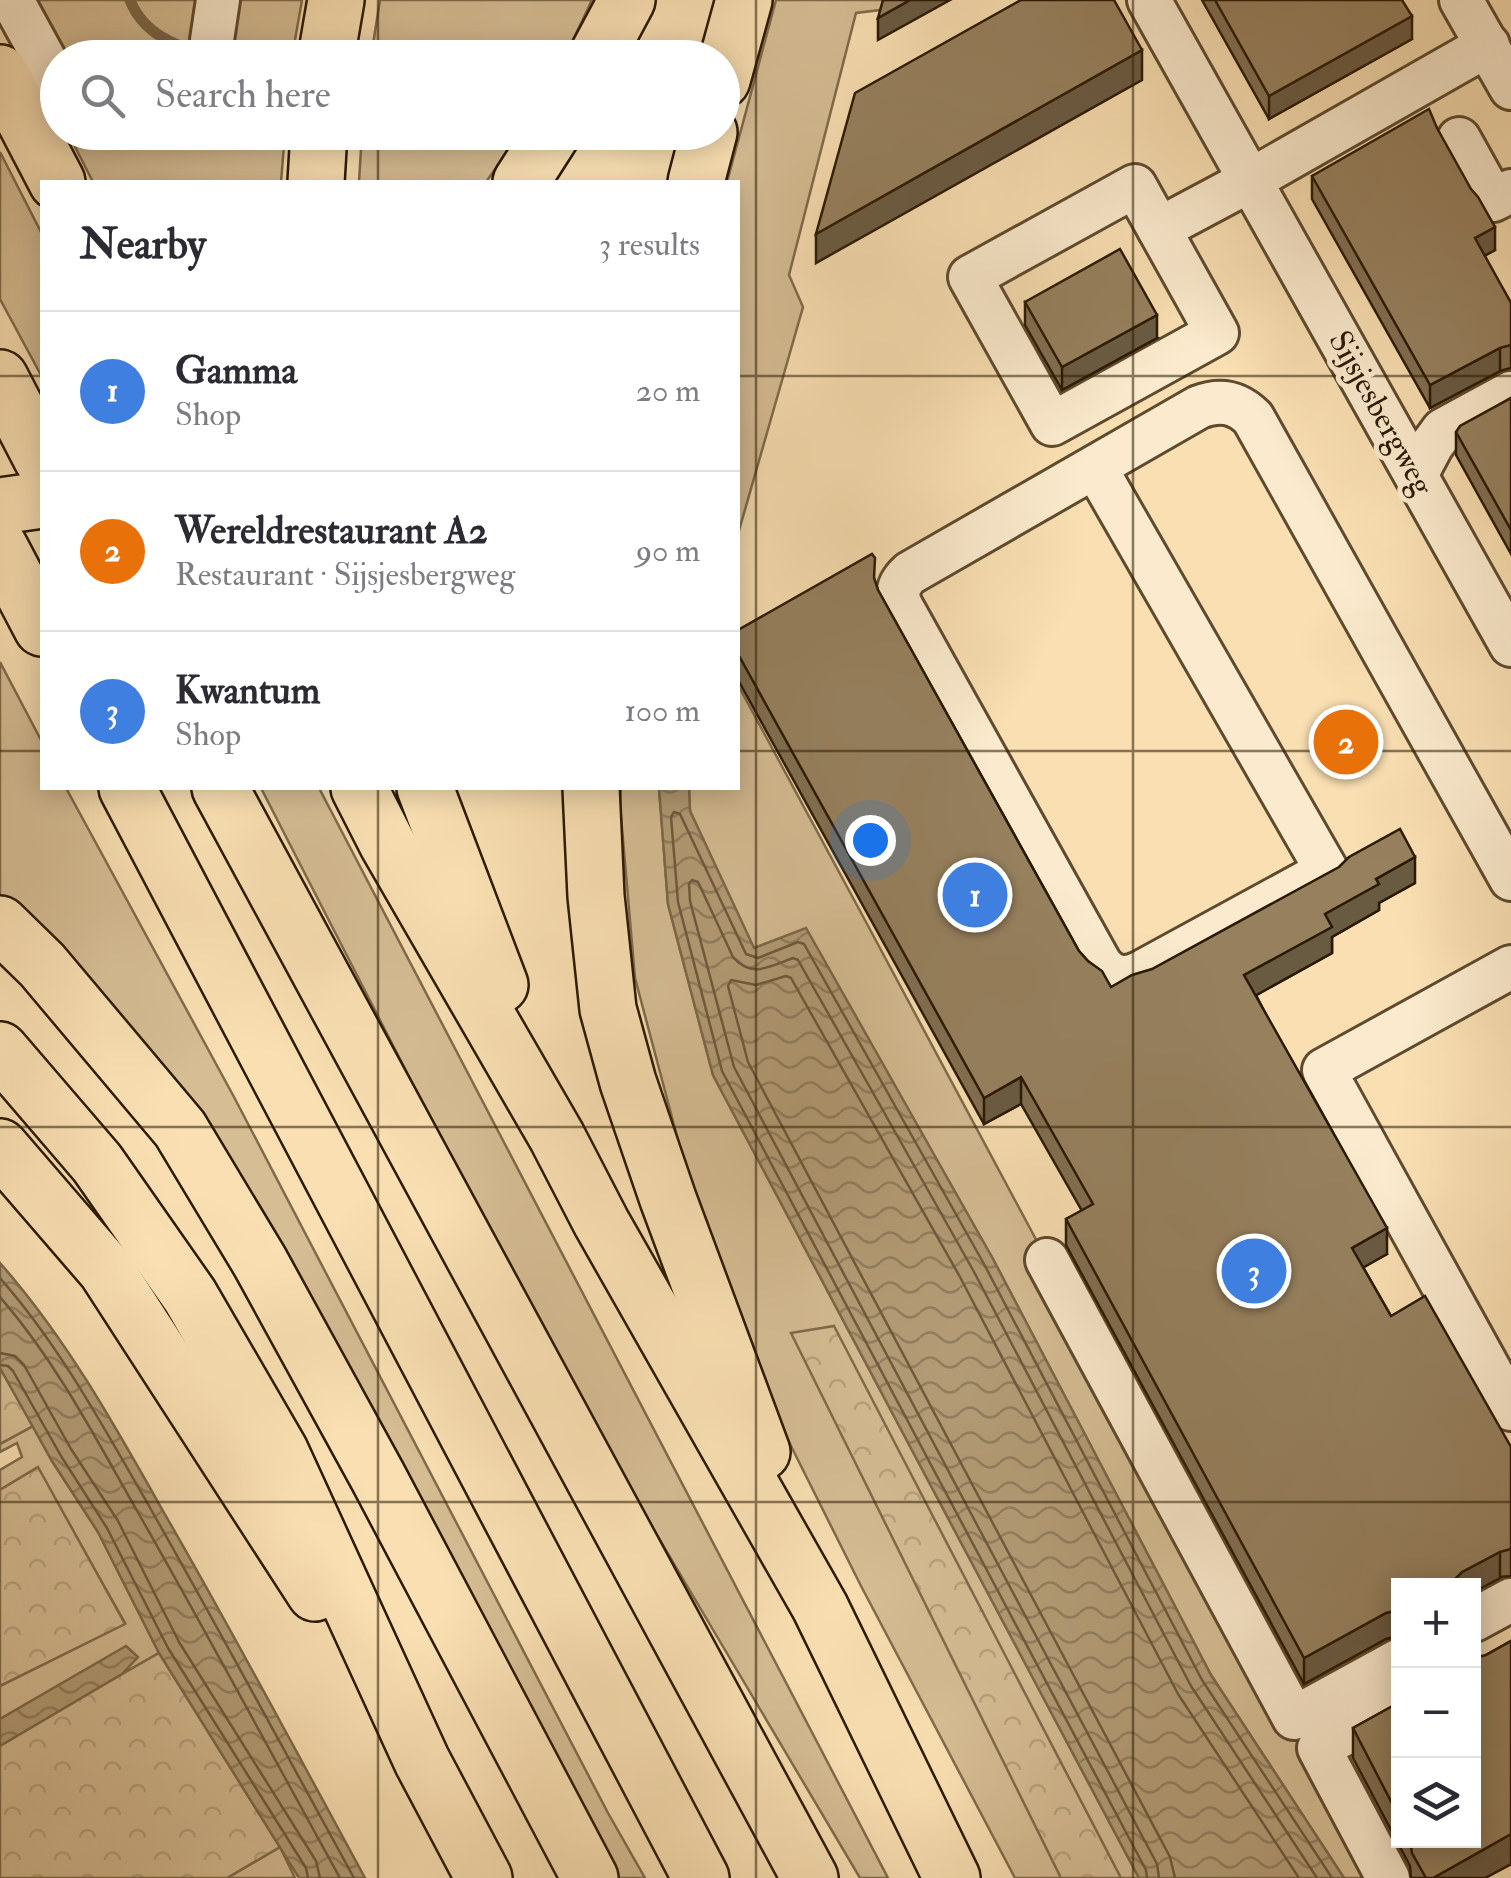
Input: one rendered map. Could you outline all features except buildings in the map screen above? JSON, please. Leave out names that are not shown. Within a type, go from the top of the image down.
[{"type":"highway","points":[[329,40],[336,0]]},
{"type":"highway","points":[[605,40],[626,0]]},
{"type":"highway","points":[[733,40],[744,0]]},
{"type":"highway","points":[[0,73],[55,180]]},
{"type":"highway","points":[[316,180],[317,150]]},
{"type":"highway","points":[[522,180],[541,150]]},
{"type":"highway","points":[[697,180],[704,150]]},
{"type":"highway","points":[[0,378],[40,454]]},
{"type":"highway","points":[[0,506],[40,500]]},
{"type":"highway","points":[[0,548],[40,624]]},
{"type":"highway","points":[[128,790],[702,1878]]},
{"type":"highway","points":[[221,790],[810,1878]]},
{"type":"highway","points":[[361,790],[387,843],[820,1608],[952,1878]]},
{"type":"highway","points":[[426,790],[557,1138]]},
{"type":"highway","points":[[590,790],[608,1008],[623,1064],[668,1199],[820,1608]]},
{"type":"highway","points":[[0,924],[42,965],[180,1129],[260,1262],[369,1460],[590,1878]]},
{"type":"highway","points":[[0,1050],[97,1163],[200,1313],[280,1450],[422,1760],[484,1878]]},
{"type":"highway","points":[[0,1147],[106,1270],[422,1760]]},
{"type":"street","points":[[12,0],[40,51]]},
{"type":"street","name":"Sijsjesbergweg","points":[[1149,0],[1511,645]]},
{"type":"street","points":[[1465,1],[1511,88]]},
{"type":"street","points":[[1159,229],[1488,46]]},
{"type":"street","points":[[1459,139],[1493,200],[1511,190]]},
{"type":"street","points":[[1134,186],[1159,229],[1216,333],[1052,424],[970,277],[1134,186]]},
{"type":"street","points":[[1416,476],[1444,430],[1511,393]]},
{"type":"street","points":[[1095,467],[1326,871],[1129,977],[1108,973],[900,604],[898,588],[903,580],[940,556],[1095,467],[1209,404],[1230,403],[1253,418],[1511,879]]},
{"type":"street","points":[[1511,966],[1324,1070],[1511,1409]]},
{"type":"street","points":[[1047,1260],[1294,1718],[1391,1665]]},
{"type":"street","points":[[1490,1639],[1511,1600]]},
{"type":"street","points":[[1388,1878],[1318,1748],[1391,1708]]},
{"type":"green space","points":[[0,0],[302,0],[295,40],[40,40],[40,79]]},
{"type":"green space","points":[[380,0],[592,0],[573,40],[374,40]]},
{"type":"green space","points":[[776,0],[886,0],[880,10],[856,13],[789,275],[803,307],[740,527],[740,180],[728,180],[736,150],[740,150],[740,134]]},
{"type":"green space","points":[[77,150],[284,150],[281,180],[92,180]]},
{"type":"green space","points":[[361,150],[509,150],[487,180],[359,180]]},
{"type":"green space","points":[[0,152],[40,230],[40,373],[0,299]]},
{"type":"green space","points":[[0,662],[40,738],[40,790],[67,790],[234,1097],[645,1878],[604,1878],[201,1126],[0,900]]},
{"type":"green space","points":[[740,689],[1378,1878],[1344,1878],[1211,1675],[993,1259],[806,929],[754,949],[690,811],[689,790],[740,790]]},
{"type":"green space","points":[[262,790],[320,790],[888,1878],[860,1878],[561,1373]]},
{"type":"green space","points":[[621,790],[659,790],[668,904],[713,1075],[1139,1878],[1015,1878],[861,1586],[729,1322],[635,978]]},
{"type":"green space","points":[[834,1326],[1121,1878],[1061,1878],[791,1333]]},
{"type":"green space","points":[[0,1368],[33,1426],[0,1444]]},
{"type":"green space","points":[[33,1426],[98,1532],[159,1653],[0,1744],[0,1686],[125,1623],[37,1468],[0,1490],[0,1470],[22,1457],[17,1443],[0,1452],[0,1444]]},
{"type":"green space","points":[[38,1467],[125,1624],[0,1686],[0,1490]]},
{"type":"green space","points":[[159,1653],[280,1847],[227,1878],[0,1878],[0,1744]]},
{"type":"green space","points":[[280,1847],[295,1878],[227,1878]]},
{"type":"water","points":[[659,790],[689,790],[690,811],[754,948],[806,928],[993,1259],[1211,1675],[1344,1878],[1139,1878],[713,1075],[668,904]]},
{"type":"water","points":[[0,1263],[68,1351],[107,1414],[215,1602],[365,1878],[299,1878],[159,1653],[98,1532],[52,1461],[0,1368]]},
{"type":"water","points":[[126,1646],[138,1657],[122,1674],[0,1746],[0,1719]]},
{"type":"waterway","points":[[130,0],[143,22],[168,40]]},
{"type":"place","name":"Wereldrestaurant A2","points":[[1346,742]]},
{"type":"place","name":"Gamma","points":[[975,895]]},
{"type":"place","name":"Kwantum","points":[[1254,1271]]}]
